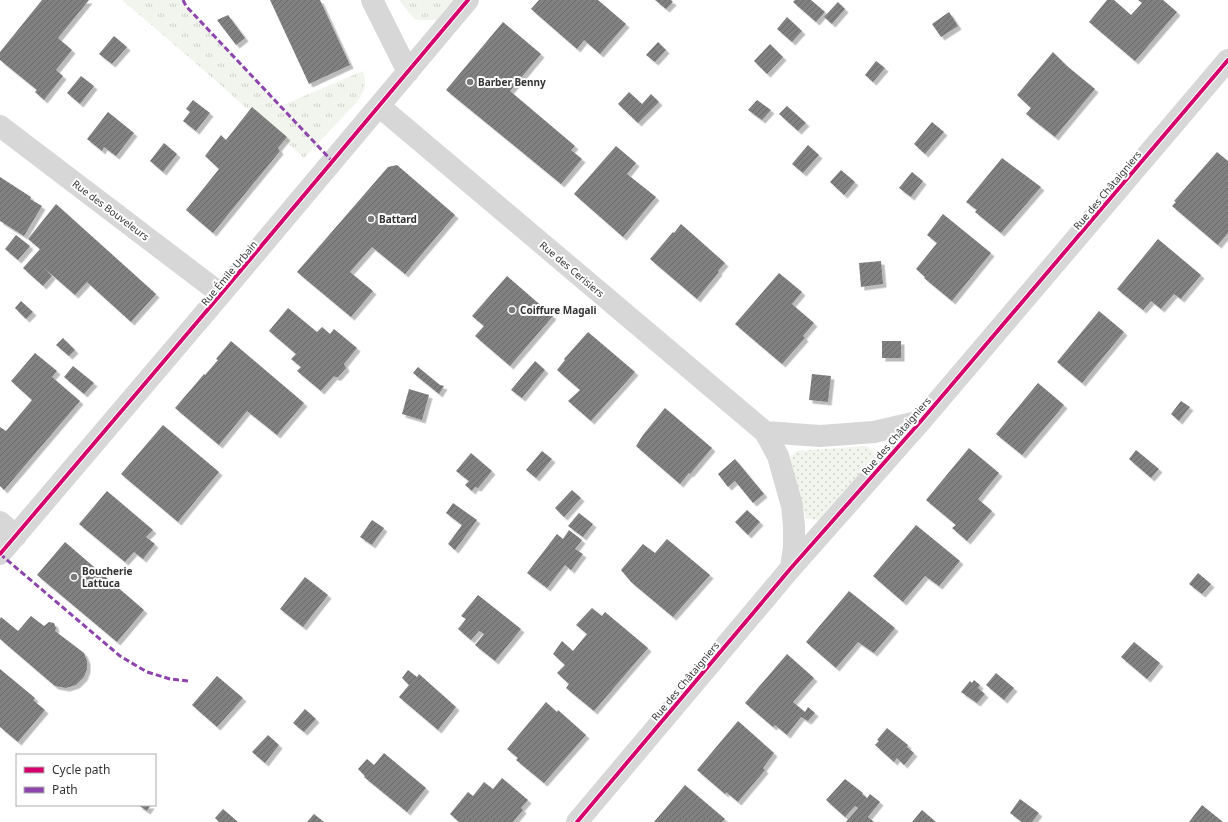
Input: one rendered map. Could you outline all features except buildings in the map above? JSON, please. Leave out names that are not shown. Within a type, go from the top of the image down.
[{"type":"street","points":[[372,0],[408,72]]},
{"type":"street","name":"Rue Émile Urbain","points":[[0,554],[8,529],[222,294],[468,0]]},
{"type":"street","name":"Rue des Châtaigniers","points":[[577,822],[791,568],[921,420],[1228,60]]},
{"type":"street","name":"Rue des Cerisiers","points":[[379,106],[765,432],[778,456],[792,506],[794,547],[791,568]]},
{"type":"street","name":"Rue des Bouveleurs","points":[[0,126],[222,294]]},
{"type":"street","points":[[765,432],[820,436],[874,432],[921,420]]},
{"type":"green space","points":[[122,0],[183,0],[186,6],[281,106],[363,71],[365,79],[364,90],[357,102],[304,158]]},
{"type":"green space","points":[[399,0],[468,0],[445,26],[435,20],[415,20]]},
{"type":"green space","points":[[866,446],[873,450],[874,456],[871,463],[822,518],[818,520],[806,518],[790,461],[791,456],[797,451]]},
{"type":"marked path","points":[[183,0],[186,6],[332,161]]},
{"type":"marked path","points":[[0,554],[120,656],[147,672],[170,679],[188,681]]},
{"type":"cycle path","points":[[0,554],[468,0]]},
{"type":"cycle path","points":[[577,822],[791,568],[921,421],[1228,60]]},
{"type":"place","name":"Barber Benny","points":[[470,82]]},
{"type":"place","name":"Battard","points":[[371,219]]},
{"type":"place","name":"Coiffure Magali","points":[[512,310]]},
{"type":"place","name":"Boucherie Lattuca","points":[[74,577]]}]
